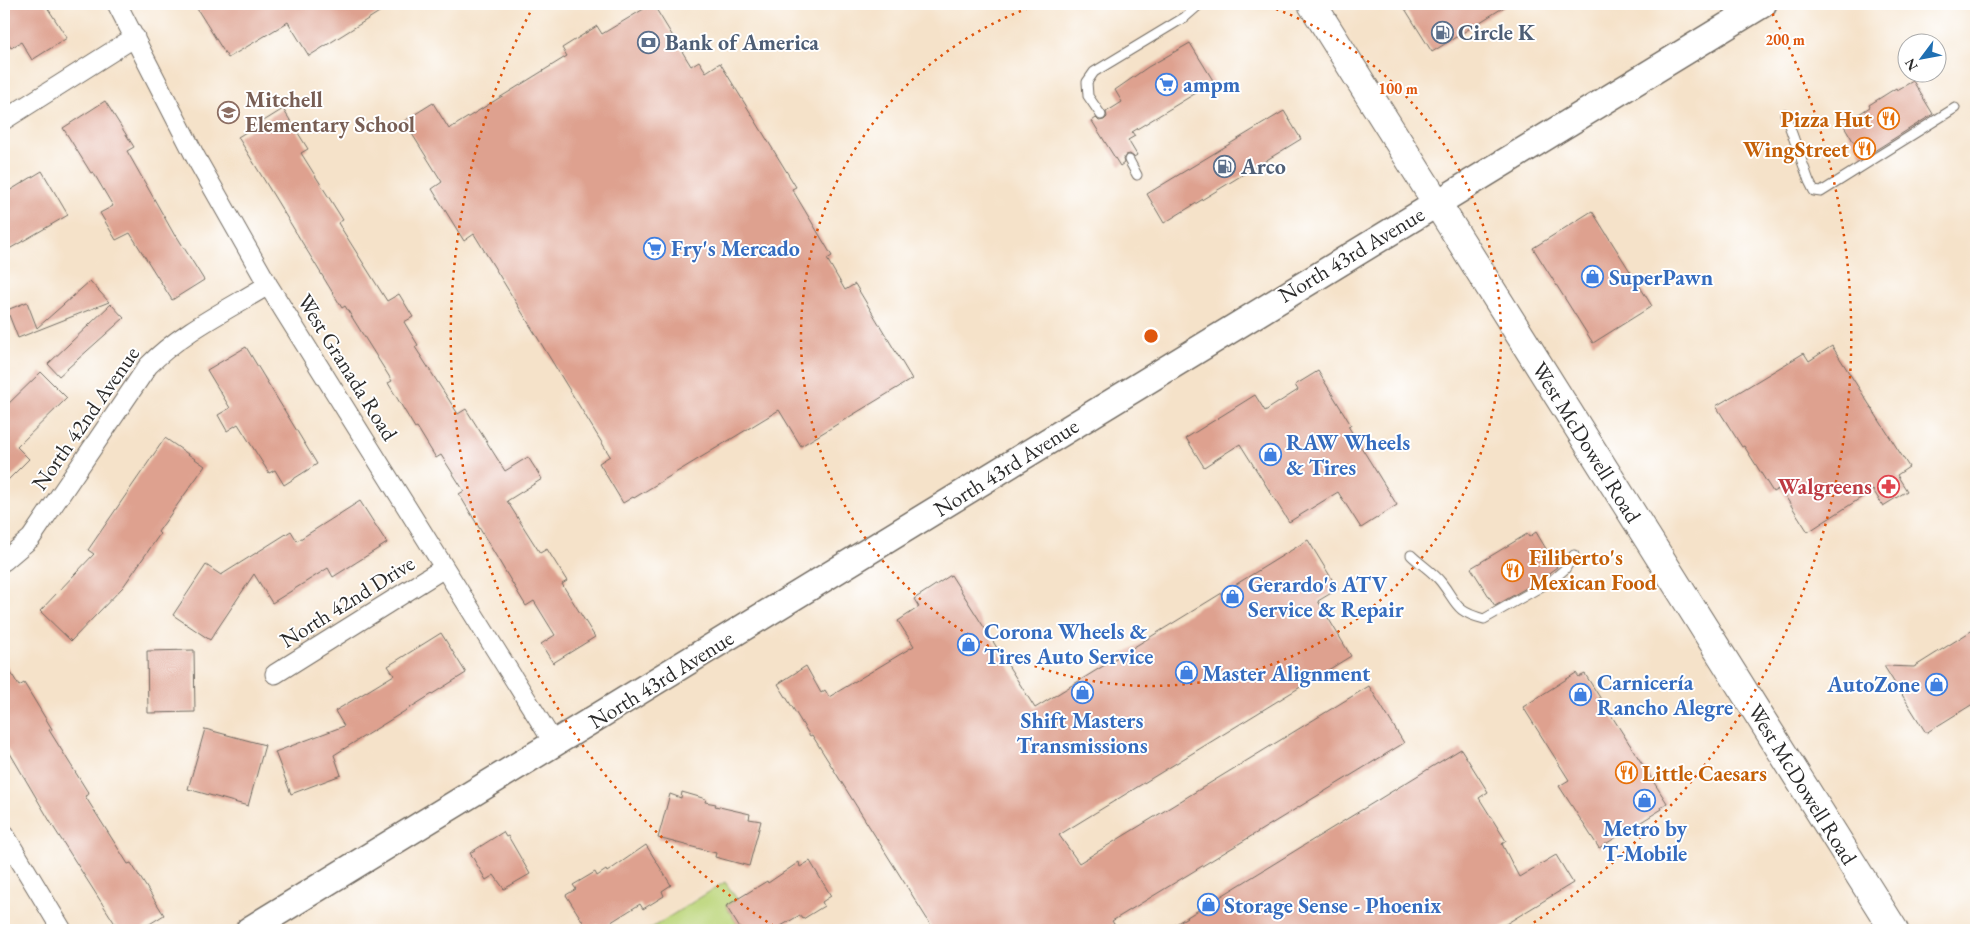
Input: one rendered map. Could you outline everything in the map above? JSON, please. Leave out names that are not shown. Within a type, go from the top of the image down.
[{"type":"main road","name":"West McDowell Road","points":[[1312,4],[1435,202],[1782,748],[1894,930]]},
{"type":"main road","name":"North 43rd Avenue","points":[[249,930],[555,745],[1435,202],[1763,4]]},
{"type":"street","name":"West Granada Road","points":[[117,4],[196,158],[268,285],[555,745]]},
{"type":"street","points":[[4,120],[135,37]]},
{"type":"street","name":"North 42nd Avenue","points":[[4,561],[31,538],[148,366],[162,352],[182,338],[268,285]]},
{"type":"street","name":"North 42nd Drive","points":[[275,674],[444,568]]},
{"type":"street","points":[[6,843],[62,930]]},
{"type":"lane","points":[[1101,115],[1088,96],[1087,82],[1094,72],[1185,16],[1200,4]]},
{"type":"lane","points":[[1786,114],[1809,181],[1814,191],[1821,192],[1955,108]]},
{"type":"lane","points":[[1129,160],[1137,175]]},
{"type":"lane","points":[[1411,555],[1440,581],[1454,603],[1466,614],[1484,619],[1551,581],[1565,570],[1574,555]]},
{"type":"green space","points":[[725,882],[737,899],[726,906],[741,930],[648,930]]},
{"type":"building","points":[[4,4],[45,4],[67,38],[32,60],[21,42],[11,48],[4,37]]},
{"type":"building","points":[[194,4],[392,4],[309,56],[288,22],[228,58]]},
{"type":"building","name":"Fry's Mercado","points":[[652,4],[691,66],[699,61],[706,72],[720,63],[796,187],[792,189],[832,256],[827,259],[845,290],[855,284],[912,379],[801,446],[779,410],[623,503],[599,463],[610,456],[474,234],[464,241],[432,189],[442,182],[404,121],[433,103],[449,129],[567,56],[562,48],[597,26],[602,34]]},
{"type":"building","name":"Circle K","points":[[1402,4],[1509,4],[1432,52]]},
{"type":"building","name":"ampm","points":[[1190,43],[1214,82],[1132,132],[1135,136],[1128,140],[1137,155],[1134,157],[1130,154],[1126,155],[1123,159],[1124,163],[1120,166],[1092,121],[1096,118],[1099,121],[1104,120],[1107,117],[1106,112],[1122,102],[1115,90],[1148,67]]},
{"type":"building","name":"Pizza Hut","points":[[1914,82],[1933,114],[1863,158],[1843,124],[1896,88],[1897,90]]},
{"type":"building","points":[[105,101],[134,147],[127,151],[175,236],[204,280],[172,300],[130,233],[116,240],[100,213],[113,206],[93,172],[91,173],[63,128]]},
{"type":"building","points":[[283,109],[308,149],[301,153],[343,220],[338,223],[387,301],[399,294],[413,317],[404,322],[418,345],[415,347],[458,414],[466,409],[505,471],[528,457],[542,479],[507,501],[540,553],[547,549],[567,581],[562,584],[595,637],[553,663],[541,644],[555,635],[534,601],[526,606],[459,494],[464,491],[441,455],[436,458],[417,427],[415,428],[388,383],[392,381],[345,306],[342,308],[238,137]]},
{"type":"building","name":"Arco","points":[[1284,111],[1301,139],[1164,223],[1147,194]]},
{"type":"building","points":[[42,171],[68,215],[4,252],[4,194]]},
{"type":"building","name":"SuperPawn","points":[[1592,211],[1652,306],[1593,343],[1533,248]]},
{"type":"building","points":[[90,281],[109,302],[18,338],[7,310],[27,302],[37,328]]},
{"type":"building","points":[[111,304],[124,318],[59,376],[48,364]]},
{"type":"building","name":"Walgreens","points":[[1832,346],[1909,467],[1897,475],[1907,491],[1883,506],[1873,490],[1808,532],[1780,488],[1773,492],[1716,406],[1804,353],[1809,361]]},
{"type":"building","points":[[246,347],[317,464],[284,485],[275,470],[269,473],[238,424],[227,431],[218,415],[230,408],[207,370]]},
{"type":"building","points":[[1318,371],[1351,425],[1348,426],[1397,505],[1361,528],[1338,492],[1289,522],[1240,444],[1204,467],[1186,438],[1255,395],[1265,411],[1298,390],[1295,385]]},
{"type":"building","points":[[41,372],[67,398],[17,447],[29,459],[4,484],[4,408]]},
{"type":"building","points":[[165,438],[205,466],[158,532],[160,534],[123,587],[71,641],[40,611],[94,554],[88,550]]},
{"type":"building","points":[[360,501],[387,543],[333,577],[328,568],[272,603],[254,574],[210,640],[173,615],[206,565],[221,575],[291,531],[297,541]]},
{"type":"building","name":"Filiberto's Mexican Food","points":[[1536,532],[1557,567],[1547,576],[1495,606],[1471,568],[1527,534],[1529,537]]},
{"type":"building","points":[[1308,540],[1338,589],[1318,601],[1351,656],[1059,835],[1079,863],[1369,686],[1404,743],[1112,921],[1118,930],[934,930],[778,684],[806,666],[821,693],[825,690],[829,697],[914,646],[898,621],[919,607],[914,599],[951,575],[1035,708]]},
{"type":"building","name":"AutoZone","points":[[1976,628],[1976,702],[1926,733],[1884,666],[1914,667]]},
{"type":"building","points":[[441,633],[466,673],[334,755],[341,775],[291,794],[275,752],[344,726],[335,711],[394,675],[388,666]]},
{"type":"building","points":[[194,650],[195,712],[148,713],[147,651]]},
{"type":"building","points":[[4,661],[19,686],[24,683],[52,729],[49,730],[89,794],[85,796],[128,864],[131,863],[164,915],[140,930],[119,930],[54,828],[4,743]]},
{"type":"building","points":[[1576,673],[1579,677],[1585,674],[1667,803],[1661,807],[1662,809],[1599,848],[1559,786],[1569,780],[1523,707]]},
{"type":"building","points":[[205,729],[265,745],[248,806],[188,789]]},
{"type":"building","points":[[1461,749],[1488,792],[1479,798],[1506,841],[1502,844],[1519,877],[1556,855],[1573,883],[1496,930],[1166,930]]},
{"type":"building","points":[[682,792],[706,799],[705,802],[716,804],[715,806],[750,814],[749,819],[761,821],[749,866],[715,857],[716,853],[658,838],[670,794],[681,798]]},
{"type":"building","points":[[503,832],[506,837],[508,836],[530,874],[504,889],[494,875],[486,880],[470,853]]},
{"type":"building","points":[[646,845],[671,885],[662,891],[664,896],[643,909],[640,904],[600,929],[598,924],[588,930],[566,895],[576,889],[573,885],[595,872],[597,876],[606,870],[607,872]]},
{"type":"building","points":[[810,861],[831,896],[822,902],[824,906],[803,919],[800,915],[774,930],[741,930],[726,906],[767,881],[768,883],[799,862],[800,867]]},
{"type":"place","name":"Circle K","points":[[1442,32]]},
{"type":"place","name":"Bank of America","points":[[649,42]]},
{"type":"place","name":"ampm","points":[[1167,84]]},
{"type":"place","name":"Mitchell Elementary School","points":[[229,112]]},
{"type":"place","name":"Pizza Hut","points":[[1888,119]]},
{"type":"place","name":"WingStreet","points":[[1865,149]]},
{"type":"place","name":"Arco","points":[[1225,166]]},
{"type":"place","name":"Fry's Mercado","points":[[655,248]]},
{"type":"place","name":"SuperPawn","points":[[1593,277]]},
{"type":"place","name":"RAW Wheels & Tires","points":[[1270,455]]},
{"type":"place","name":"Walgreens","points":[[1888,486]]},
{"type":"place","name":"Filiberto's Mexican Food","points":[[1513,570]]},
{"type":"place","name":"Gerardo's ATV Service & Repair","points":[[1232,597]]},
{"type":"place","name":"Corona Wheels & Tires Auto Service","points":[[968,644]]},
{"type":"place","name":"Master Alignment","points":[[1186,673]]},
{"type":"place","name":"AutoZone","points":[[1936,684]]},
{"type":"place","name":"Shift Masters Transmissions","points":[[1082,693]]},
{"type":"place","name":"Carnicería Rancho Alegre","points":[[1581,695]]},
{"type":"place","name":"Little Caesars","points":[[1626,773]]},
{"type":"place","name":"Metro by T-Mobile","points":[[1645,801]]},
{"type":"place","name":"Storage Sense - Phoenix","points":[[1208,905]]}]
